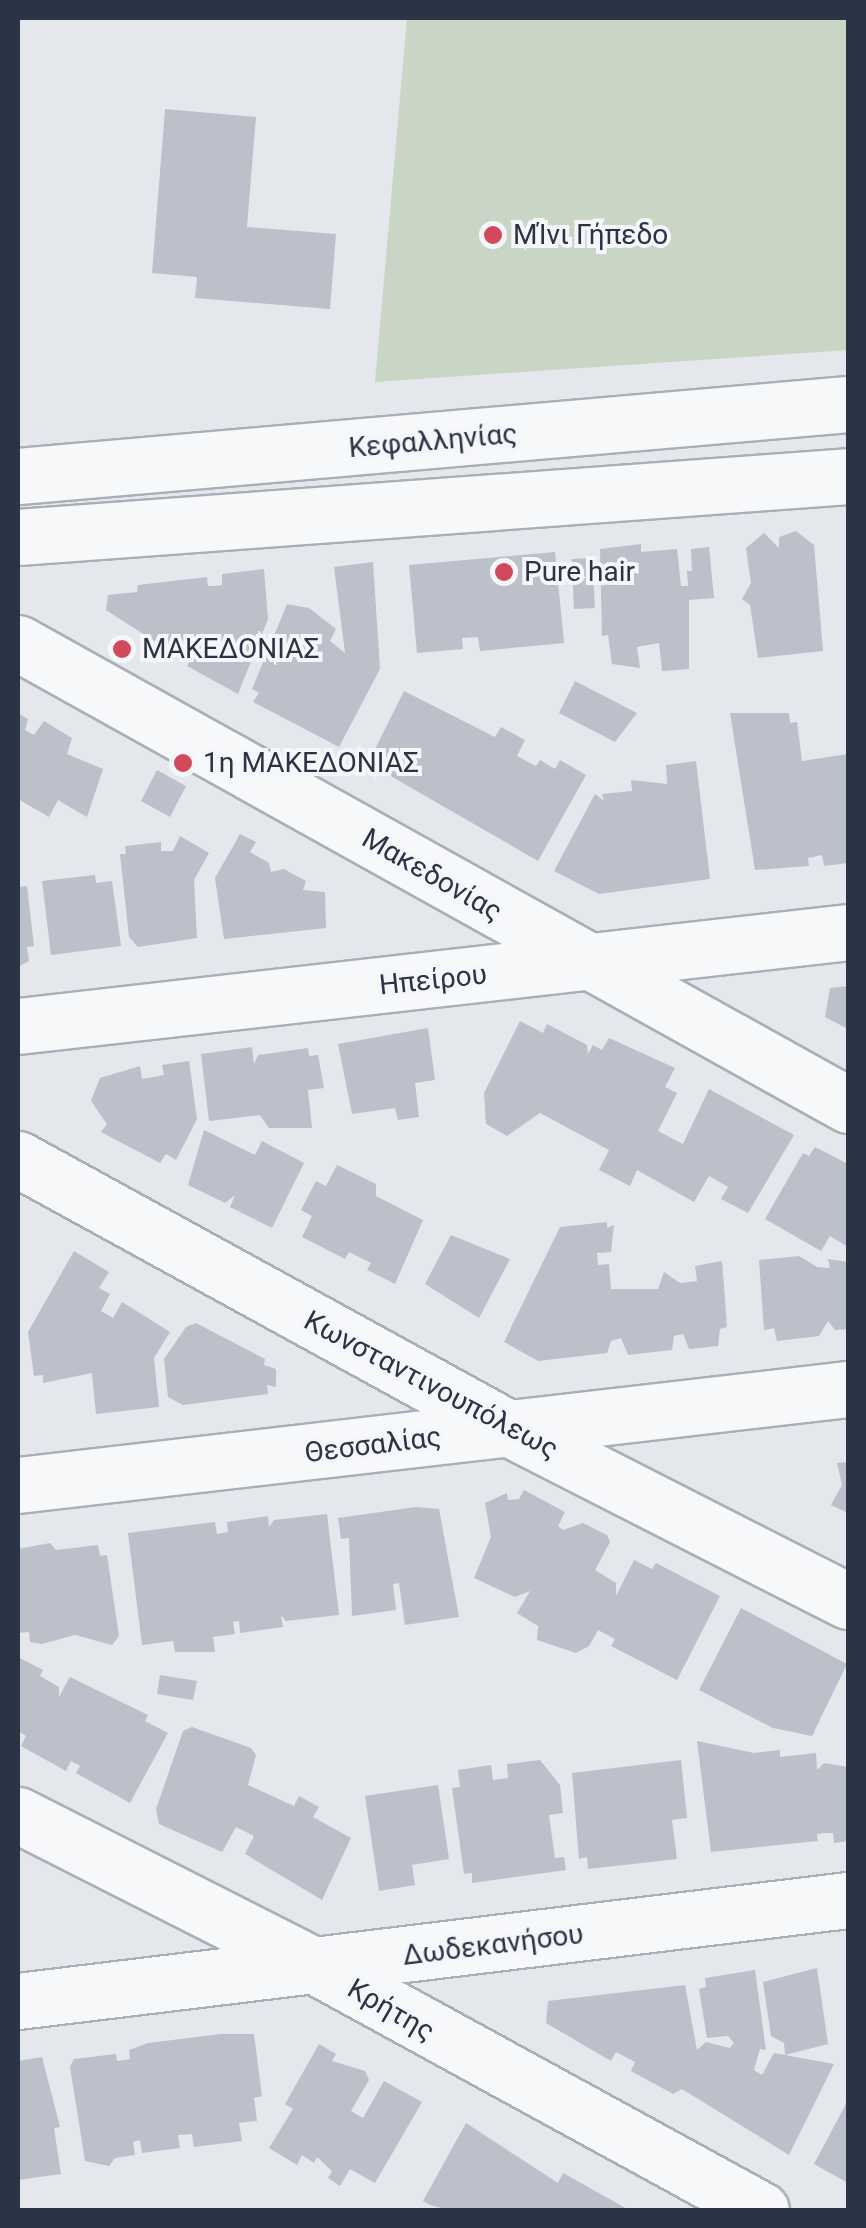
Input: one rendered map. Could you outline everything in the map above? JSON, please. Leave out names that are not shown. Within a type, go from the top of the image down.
[{"type":"street","name":"Κεφαλληνίας","points":[[18,476],[848,404]]},
{"type":"street","points":[[18,537],[848,476]]},
{"type":"street","name":"Μακεδονίας","points":[[18,643],[202,741],[584,962],[848,1104]]},
{"type":"street","name":"Ηπείρου","points":[[18,1026],[848,932]]},
{"type":"street","name":"Κωνσταντινουπόλεως","points":[[18,1159],[510,1428],[848,1601]]},
{"type":"street","name":"Θεσσαλίας","points":[[18,1485],[848,1389]]},
{"type":"street","name":"Κρήτης","points":[[18,1815],[317,1967],[762,2210]]},
{"type":"street","name":"Δωδεκανήσου","points":[[18,2001],[848,1900]]},
{"type":"green space","points":[[407,18],[848,18],[848,350],[375,382]]},
{"type":"building","points":[[165,109],[256,117],[247,227],[336,234],[330,309],[195,298],[197,277],[152,273]]},
{"type":"building","points":[[796,531],[814,545],[823,651],[758,658],[750,605],[742,599],[751,583],[746,548],[764,533],[779,548],[779,537]]},
{"type":"building","points":[[641,544],[641,552],[677,549],[681,586],[688,586],[691,549],[709,547],[714,598],[689,600],[689,669],[662,671],[659,643],[637,647],[640,668],[612,664],[608,635],[602,636],[600,549]]},
{"type":"building","points":[[555,552],[564,643],[480,651],[478,637],[462,638],[463,649],[417,653],[409,565]]},
{"type":"building","points":[[592,558],[595,608],[574,609],[572,559]]},
{"type":"building","points":[[373,562],[380,669],[339,747],[253,702],[259,693],[252,689],[287,604],[309,608],[336,629],[330,641],[345,653],[334,567]]},
{"type":"building","points":[[264,569],[268,619],[238,694],[187,666],[191,659],[184,654],[182,659],[106,610],[108,595],[137,592],[138,585],[207,577],[208,586],[215,586],[222,585],[222,574]]},
{"type":"building","points":[[575,681],[637,713],[615,742],[559,713]]},
{"type":"building","points":[[404,691],[495,737],[501,727],[525,740],[517,756],[536,766],[540,760],[555,769],[560,760],[586,775],[538,861],[368,763]]},
{"type":"building","points":[[18,713],[28,719],[25,730],[34,735],[44,721],[72,738],[67,754],[103,769],[87,817],[58,800],[49,817],[18,799]]},
{"type":"building","points":[[730,713],[789,713],[790,723],[797,722],[802,761],[848,754],[848,863],[824,866],[822,855],[808,858],[809,866],[755,870]]},
{"type":"building","points":[[696,761],[710,879],[599,894],[554,871],[595,794],[604,801],[602,794],[632,791],[631,780],[667,784],[666,765]]},
{"type":"building","points":[[157,770],[186,786],[170,817],[141,801]]},
{"type":"building","points":[[240,834],[256,842],[250,852],[269,863],[271,872],[284,869],[306,881],[303,890],[325,892],[326,928],[224,939],[215,878]]},
{"type":"building","points":[[180,836],[209,853],[194,880],[197,938],[138,947],[129,937],[120,854],[126,854],[125,846],[161,842],[161,851],[173,851]]},
{"type":"building","points":[[95,875],[96,883],[112,881],[121,946],[51,955],[42,881]]},
{"type":"building","points":[[27,886],[34,946],[27,947],[29,961],[18,967],[18,887]]},
{"type":"building","points":[[848,986],[848,1029],[825,1017],[830,988]]},
{"type":"building","points":[[520,1021],[543,1033],[547,1024],[587,1045],[588,1054],[593,1045],[602,1050],[609,1038],[675,1068],[665,1087],[677,1093],[658,1131],[683,1144],[709,1089],[794,1135],[748,1213],[721,1199],[728,1187],[709,1176],[694,1202],[637,1170],[630,1186],[599,1170],[609,1150],[540,1113],[507,1136],[486,1124],[484,1093]]},
{"type":"building","points":[[428,1028],[435,1080],[415,1083],[419,1117],[398,1120],[395,1108],[352,1114],[338,1044]]},
{"type":"building","points":[[252,1047],[254,1064],[258,1055],[308,1048],[309,1056],[318,1055],[324,1088],[308,1090],[312,1128],[269,1128],[260,1115],[209,1121],[201,1054]]},
{"type":"building","points":[[189,1061],[197,1119],[176,1160],[166,1154],[160,1163],[101,1132],[107,1124],[91,1101],[100,1078],[140,1066],[142,1079],[164,1075],[162,1065]]},
{"type":"building","points":[[204,1130],[255,1155],[262,1141],[304,1163],[272,1228],[230,1207],[235,1195],[225,1203],[188,1185]]},
{"type":"building","points":[[815,1147],[848,1164],[848,1247],[830,1236],[821,1251],[765,1219],[803,1153],[809,1156]]},
{"type":"building","points":[[337,1165],[376,1184],[376,1196],[423,1220],[395,1284],[367,1270],[371,1263],[349,1252],[345,1259],[302,1237],[312,1216],[301,1210],[316,1181],[326,1186]]},
{"type":"building","points":[[607,1222],[607,1228],[614,1225],[611,1252],[597,1253],[598,1265],[609,1264],[611,1289],[658,1289],[664,1272],[680,1283],[697,1281],[695,1266],[722,1261],[727,1327],[720,1329],[718,1346],[689,1349],[683,1334],[674,1336],[672,1350],[628,1355],[621,1338],[611,1341],[607,1353],[538,1361],[504,1342],[560,1227]]},
{"type":"building","points":[[451,1235],[510,1259],[479,1318],[425,1284]]},
{"type":"building","points":[[74,1251],[109,1272],[99,1288],[110,1294],[101,1311],[113,1318],[122,1302],[170,1332],[154,1358],[159,1407],[96,1414],[92,1373],[43,1383],[43,1375],[34,1376],[28,1332]]},
{"type":"building","points":[[799,1256],[817,1267],[830,1268],[828,1259],[848,1262],[848,1329],[835,1330],[828,1321],[819,1336],[777,1341],[774,1328],[764,1330],[759,1260]]},
{"type":"building","points":[[196,1323],[265,1359],[264,1365],[276,1369],[276,1387],[267,1385],[268,1394],[183,1405],[168,1397],[164,1359],[186,1327]]},
{"type":"building","points":[[848,1462],[848,1513],[831,1505],[842,1485],[837,1463]]},
{"type":"building","points":[[524,1490],[565,1512],[558,1526],[563,1530],[583,1523],[607,1535],[610,1542],[595,1570],[616,1583],[616,1596],[634,1560],[652,1569],[656,1563],[720,1596],[677,1680],[611,1646],[615,1639],[598,1630],[589,1646],[576,1653],[537,1640],[538,1626],[517,1613],[530,1591],[515,1597],[474,1578],[491,1537],[485,1503],[507,1493],[508,1500],[519,1499]]},
{"type":"building","points":[[416,1507],[439,1509],[459,1617],[405,1625],[399,1583],[393,1584],[396,1610],[352,1616],[349,1538],[341,1539],[338,1518]]},
{"type":"building","points":[[327,1514],[339,1615],[286,1621],[281,1615],[283,1627],[240,1633],[239,1621],[233,1622],[235,1634],[213,1637],[215,1652],[175,1652],[173,1641],[142,1645],[128,1533],[215,1522],[217,1534],[228,1532],[227,1522],[268,1516],[269,1527],[274,1520]]},
{"type":"building","points":[[50,1543],[56,1550],[98,1545],[100,1556],[107,1555],[119,1636],[112,1645],[75,1635],[42,1644],[30,1642],[29,1632],[18,1633],[18,1549]]},
{"type":"building","points":[[741,1608],[847,1664],[812,1736],[773,1728],[699,1690]]},
{"type":"building","points":[[18,1657],[43,1670],[40,1676],[59,1687],[59,1697],[70,1677],[148,1715],[145,1721],[168,1733],[130,1803],[76,1773],[80,1766],[71,1761],[66,1771],[21,1746],[26,1736],[18,1731]]},
{"type":"building","points":[[160,1675],[197,1681],[193,1700],[157,1694]]},
{"type":"building","points":[[192,1727],[251,1748],[256,1755],[248,1785],[294,1806],[299,1796],[319,1807],[313,1817],[351,1838],[322,1900],[245,1854],[254,1836],[236,1827],[222,1852],[159,1824],[156,1809],[183,1731]]},
{"type":"building","points":[[697,1741],[754,1753],[780,1750],[780,1757],[816,1753],[817,1770],[824,1763],[848,1767],[848,1841],[834,1843],[833,1833],[825,1833],[817,1834],[818,1841],[711,1852]]},
{"type":"building","points":[[540,1760],[560,1785],[563,1813],[549,1815],[555,1858],[564,1857],[566,1870],[472,1883],[472,1873],[464,1874],[452,1788],[460,1787],[458,1770],[491,1765],[493,1780],[508,1778],[507,1764]]},
{"type":"building","points":[[681,1760],[687,1818],[672,1820],[677,1859],[588,1869],[587,1857],[579,1859],[572,1773]]},
{"type":"building","points":[[438,1785],[449,1859],[412,1865],[415,1885],[379,1891],[365,1796]]},
{"type":"building","points":[[817,1968],[828,2044],[785,2055],[784,2043],[771,2036],[763,1982]]},
{"type":"building","points":[[755,1970],[766,2050],[760,2049],[754,2070],[762,2075],[774,2053],[834,2064],[789,2155],[682,2089],[673,2094],[631,2071],[635,2062],[616,2052],[611,2061],[546,2023],[548,2001],[685,1985],[697,2050],[706,2042],[730,2048],[734,2043],[728,2036],[707,2038],[699,1989],[706,1987],[705,1978]]},
{"type":"building","points":[[254,2034],[262,2096],[254,2098],[257,2121],[239,2123],[242,2141],[194,2147],[192,2134],[178,2135],[180,2148],[142,2153],[140,2140],[133,2142],[135,2155],[115,2158],[109,2166],[85,2161],[70,2067],[74,2059],[116,2054],[117,2061],[130,2059],[129,2050],[148,2043]]},
{"type":"building","points":[[319,2044],[336,2054],[332,2061],[365,2071],[369,2080],[351,2111],[363,2118],[384,2081],[422,2102],[375,2183],[350,2169],[340,2186],[328,2178],[332,2171],[317,2157],[314,2163],[302,2155],[297,2165],[269,2148],[293,2109],[285,2104]]},
{"type":"building","points":[[42,2057],[60,2127],[54,2128],[61,2174],[18,2180],[18,2061]]},
{"type":"building","points":[[848,2100],[848,2183],[814,2164]]},
{"type":"building","points":[[466,2123],[558,2183],[563,2173],[629,2210],[448,2210],[430,2205],[423,2201]]},
{"type":"place","name":"ΜΊνι Γήπεδο","points":[[493,235]]},
{"type":"place","name":"Pure hair","points":[[504,572]]},
{"type":"place","name":"ΜΑΚΕΔΟΝΙΑΣ","points":[[122,649]]},
{"type":"place","name":"1η ΜΑΚΕΔΟΝΙΑΣ","points":[[183,763]]}]
